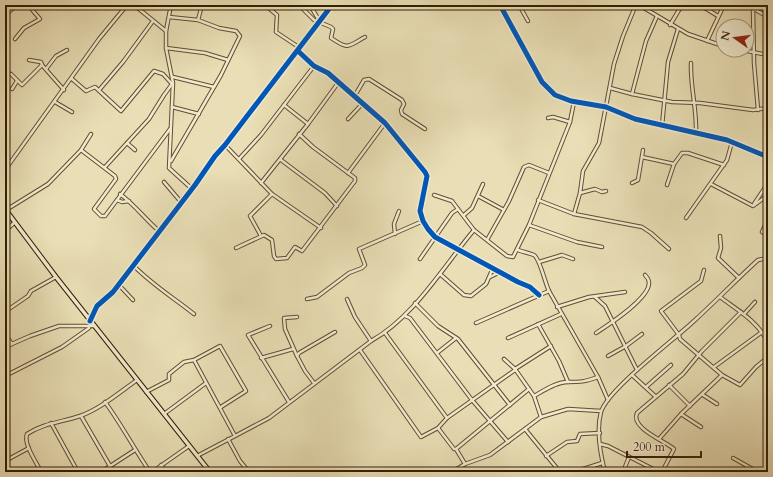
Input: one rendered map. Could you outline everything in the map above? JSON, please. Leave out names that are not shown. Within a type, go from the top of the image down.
[{"type":"main road","points":[[5,209],[14,223],[90,321],[210,472]]},
{"type":"street","points":[[5,15],[17,5]]},
{"type":"street","points":[[15,39],[24,28],[40,19],[28,5]]},
{"type":"street","points":[[5,170],[72,79],[99,39],[127,5]]},
{"type":"street","points":[[134,5],[166,31]]},
{"type":"street","points":[[171,5],[166,31],[166,48],[173,77],[170,129],[171,162]]},
{"type":"street","points":[[198,20],[202,5]]},
{"type":"street","points":[[265,5],[277,15],[276,32],[300,48]]},
{"type":"street","points":[[299,5],[311,18],[331,27],[333,30],[331,38],[344,46],[348,46],[365,37]]},
{"type":"street","points":[[310,5],[320,23]]},
{"type":"street","points":[[90,321],[97,306],[118,284],[133,265],[214,156],[225,145],[320,23],[332,5]]},
{"type":"street","points":[[500,5],[542,82],[555,95],[574,102],[606,107],[635,119],[732,142],[768,157]]},
{"type":"street","points":[[519,5],[528,21]]},
{"type":"street","points":[[670,24],[682,5]]},
{"type":"street","points":[[700,5],[718,16]]},
{"type":"street","points":[[707,41],[724,5]]},
{"type":"street","points":[[747,5],[768,17]]},
{"type":"street","points":[[574,214],[580,193],[583,170],[599,142],[614,64],[630,17],[635,7],[645,6],[657,16],[678,29],[715,44]]},
{"type":"street","points":[[753,8],[753,18]]},
{"type":"street","points":[[632,94],[646,41],[657,16]]},
{"type":"street","points":[[169,17],[198,20],[238,32],[240,39],[169,166],[170,171],[191,188]]},
{"type":"street","points":[[100,89],[123,62],[153,21]]},
{"type":"street","points":[[662,126],[669,56],[678,29]]},
{"type":"street","points":[[166,48],[205,53],[228,60]]},
{"type":"street","points":[[46,69],[56,56],[67,50]]},
{"type":"street","points":[[298,51],[314,66],[328,73],[384,123],[427,176],[420,205],[423,221],[435,237],[530,287],[539,295]]},
{"type":"street","points":[[755,52],[768,55]]},
{"type":"street","points":[[754,58],[758,110]]},
{"type":"street","points":[[29,60],[41,62],[64,90]]},
{"type":"street","points":[[690,62],[696,115],[696,133]]},
{"type":"street","points":[[11,74],[22,85],[42,65]]},
{"type":"street","points":[[239,159],[261,136],[314,66]]},
{"type":"street","points":[[72,79],[86,90],[95,87],[100,89],[117,108],[122,111],[154,71],[163,74],[173,83]]},
{"type":"street","points":[[173,77],[214,87]]},
{"type":"street","points":[[354,97],[364,80],[369,79],[402,100],[404,104],[401,110],[402,114],[425,129]]},
{"type":"street","points":[[12,89],[17,81]]},
{"type":"street","points":[[106,167],[149,119],[173,83]]},
{"type":"street","points":[[261,183],[281,160],[338,83]]},
{"type":"street","points":[[610,88],[664,100],[758,110],[768,108]]},
{"type":"street","points":[[55,102],[72,112]]},
{"type":"street","points":[[434,195],[452,201],[474,230],[509,257],[513,257],[518,250],[529,225],[570,122],[574,102]]},
{"type":"street","points":[[348,119],[363,103]]},
{"type":"street","points":[[284,105],[308,124]]},
{"type":"street","points":[[172,107],[199,114]]},
{"type":"street","points":[[548,118],[553,117],[570,122]]},
{"type":"street","points":[[348,173],[384,123]]},
{"type":"street","points":[[81,150],[106,167],[116,178],[94,207],[94,210],[102,217],[105,216],[170,129]]},
{"type":"street","points":[[5,209],[48,184],[81,150],[91,134]]},
{"type":"street","points":[[236,248],[261,236],[266,236],[272,240],[274,256],[279,259],[290,256],[295,247],[303,250],[355,182],[355,178],[313,147],[299,134]]},
{"type":"street","points":[[686,218],[724,165],[730,155],[732,142]]},
{"type":"street","points":[[127,143],[135,150]]},
{"type":"street","points":[[225,145],[272,194],[321,228]]},
{"type":"street","points":[[632,183],[638,180],[643,150]]},
{"type":"street","points":[[667,185],[674,164],[682,154],[685,153],[724,165]]},
{"type":"street","points":[[642,157],[674,164]]},
{"type":"street","points":[[281,160],[325,193],[338,206]]},
{"type":"street","points":[[487,240],[526,166],[529,165],[549,173]]},
{"type":"street","points":[[164,182],[181,202]]},
{"type":"street","points":[[464,215],[472,208],[483,184]]},
{"type":"street","points":[[711,184],[753,206]]},
{"type":"street","points":[[753,206],[766,186]]},
{"type":"street","points":[[580,193],[595,189],[602,192],[606,191]]},
{"type":"street","points":[[120,194],[159,231]]},
{"type":"street","points":[[261,236],[250,218],[272,194]]},
{"type":"street","points":[[753,206],[768,195]]},
{"type":"street","points":[[478,196],[504,210]]},
{"type":"street","points":[[117,200],[122,202],[129,201]]},
{"type":"street","points":[[538,200],[574,214],[642,227],[669,249]]},
{"type":"street","points":[[420,259],[452,213],[458,209]]},
{"type":"street","points":[[395,234],[394,224],[398,211]]},
{"type":"street","points":[[768,219],[762,232],[768,236]]},
{"type":"street","points":[[307,299],[317,297],[348,273],[362,268],[365,264],[359,249],[423,221]]},
{"type":"street","points":[[5,231],[14,223]]},
{"type":"street","points":[[529,225],[577,242],[602,248]]},
{"type":"street","points":[[197,456],[269,418],[371,341],[385,333],[405,316],[474,230]]},
{"type":"street","points":[[720,236],[721,248],[718,258],[738,278]]},
{"type":"street","points":[[518,250],[536,256],[544,279],[560,314],[598,377],[608,400]]},
{"type":"street","points":[[539,262],[562,255],[573,259]]},
{"type":"street","points":[[605,472],[602,463],[600,433],[601,411],[608,400],[637,370],[720,297],[758,260],[768,258]]},
{"type":"street","points":[[133,265],[150,281],[164,290],[194,314]]},
{"type":"street","points":[[440,274],[468,296],[483,287],[490,277],[493,268]]},
{"type":"street","points":[[704,270],[701,281],[662,310],[679,334],[680,339],[722,375],[740,384],[768,357]]},
{"type":"street","points":[[490,277],[500,272]]},
{"type":"street","points":[[596,333],[633,306],[647,288],[649,282],[645,275]]},
{"type":"street","points":[[9,309],[28,296],[31,291],[56,277]]},
{"type":"street","points":[[118,284],[133,300]]},
{"type":"street","points":[[476,323],[549,291]]},
{"type":"street","points":[[557,307],[590,297],[625,292]]},
{"type":"street","points":[[595,297],[605,306],[637,370]]},
{"type":"street","points":[[720,297],[741,312],[745,313],[763,333],[768,342]]},
{"type":"street","points":[[347,299],[355,317],[371,341]]},
{"type":"street","points":[[745,313],[755,302]]},
{"type":"street","points":[[415,303],[438,326],[456,338],[510,405]]},
{"type":"street","points":[[600,444],[608,446],[660,472],[674,448],[642,429],[635,416],[655,396],[683,374],[699,355],[741,312]]},
{"type":"street","points":[[508,338],[560,314]]},
{"type":"street","points":[[405,316],[410,318],[472,400],[508,442]]},
{"type":"street","points":[[297,317],[284,318],[285,329],[289,335],[293,349],[314,383]]},
{"type":"street","points":[[538,324],[551,346],[568,382]]},
{"type":"street","points":[[5,348],[60,326],[74,325],[89,328]]},
{"type":"street","points":[[5,376],[62,347],[94,326]]},
{"type":"street","points":[[270,326],[248,335],[289,402]]},
{"type":"street","points":[[714,367],[768,330]]},
{"type":"street","points":[[297,356],[299,353],[335,332]]},
{"type":"street","points":[[385,333],[447,418]]},
{"type":"street","points":[[5,334],[12,344]]},
{"type":"street","points":[[608,356],[626,346],[642,334]]},
{"type":"street","points":[[437,353],[456,338]]},
{"type":"street","points":[[146,392],[169,380],[170,374],[184,362],[194,360],[220,346],[246,391],[221,407]]},
{"type":"street","points":[[360,350],[421,437],[438,428],[447,418],[515,369],[551,346]]},
{"type":"street","points":[[261,358],[293,349]]},
{"type":"street","points":[[504,359],[515,369],[534,396],[541,417]]},
{"type":"street","points":[[194,360],[221,407],[235,436]]},
{"type":"street","points":[[646,387],[671,365]]},
{"type":"street","points":[[632,375],[655,396]]},
{"type":"street","points":[[659,439],[681,414],[722,375]]},
{"type":"street","points":[[534,396],[550,387],[568,382],[584,382],[598,377]]},
{"type":"street","points":[[41,472],[29,448],[26,437],[27,434],[51,423],[81,416],[105,402],[137,380]]},
{"type":"street","points":[[164,414],[206,383]]},
{"type":"street","points":[[669,385],[690,406]]},
{"type":"street","points":[[456,449],[529,389]]},
{"type":"street","points":[[702,395],[718,404]]},
{"type":"street","points":[[105,402],[122,425],[135,450],[151,472],[189,446]]},
{"type":"street","points":[[452,472],[465,464],[484,458],[541,417],[568,409],[601,411]]},
{"type":"street","points":[[681,414],[701,428]]},
{"type":"street","points":[[81,416],[110,466]]},
{"type":"street","points":[[51,423],[78,472]]},
{"type":"street","points":[[438,428],[454,449],[456,449],[465,464]]},
{"type":"street","points":[[525,429],[560,472]]},
{"type":"street","points":[[546,456],[567,442],[577,441],[580,434],[600,433]]},
{"type":"street","points":[[228,439],[240,461],[249,472]]},
{"type":"street","points":[[5,461],[29,448]]},
{"type":"street","points":[[101,472],[135,450]]},
{"type":"street","points":[[623,472],[629,457]]},
{"type":"street","points":[[733,458],[758,472]]},
{"type":"street","points":[[574,472],[602,463]]},
{"type":"street","points":[[161,466],[166,472]]},
{"type":"cycle path","points":[[90,321],[97,306],[113,292],[195,185],[215,156],[332,5]]},
{"type":"cycle path","points":[[500,5],[542,82],[555,95],[571,101],[606,107],[635,119],[727,140],[768,157]]},
{"type":"cycle path","points":[[298,51],[314,66],[328,73],[385,123],[425,172],[427,176],[420,211],[423,221],[435,237],[530,287],[539,295]]}]
